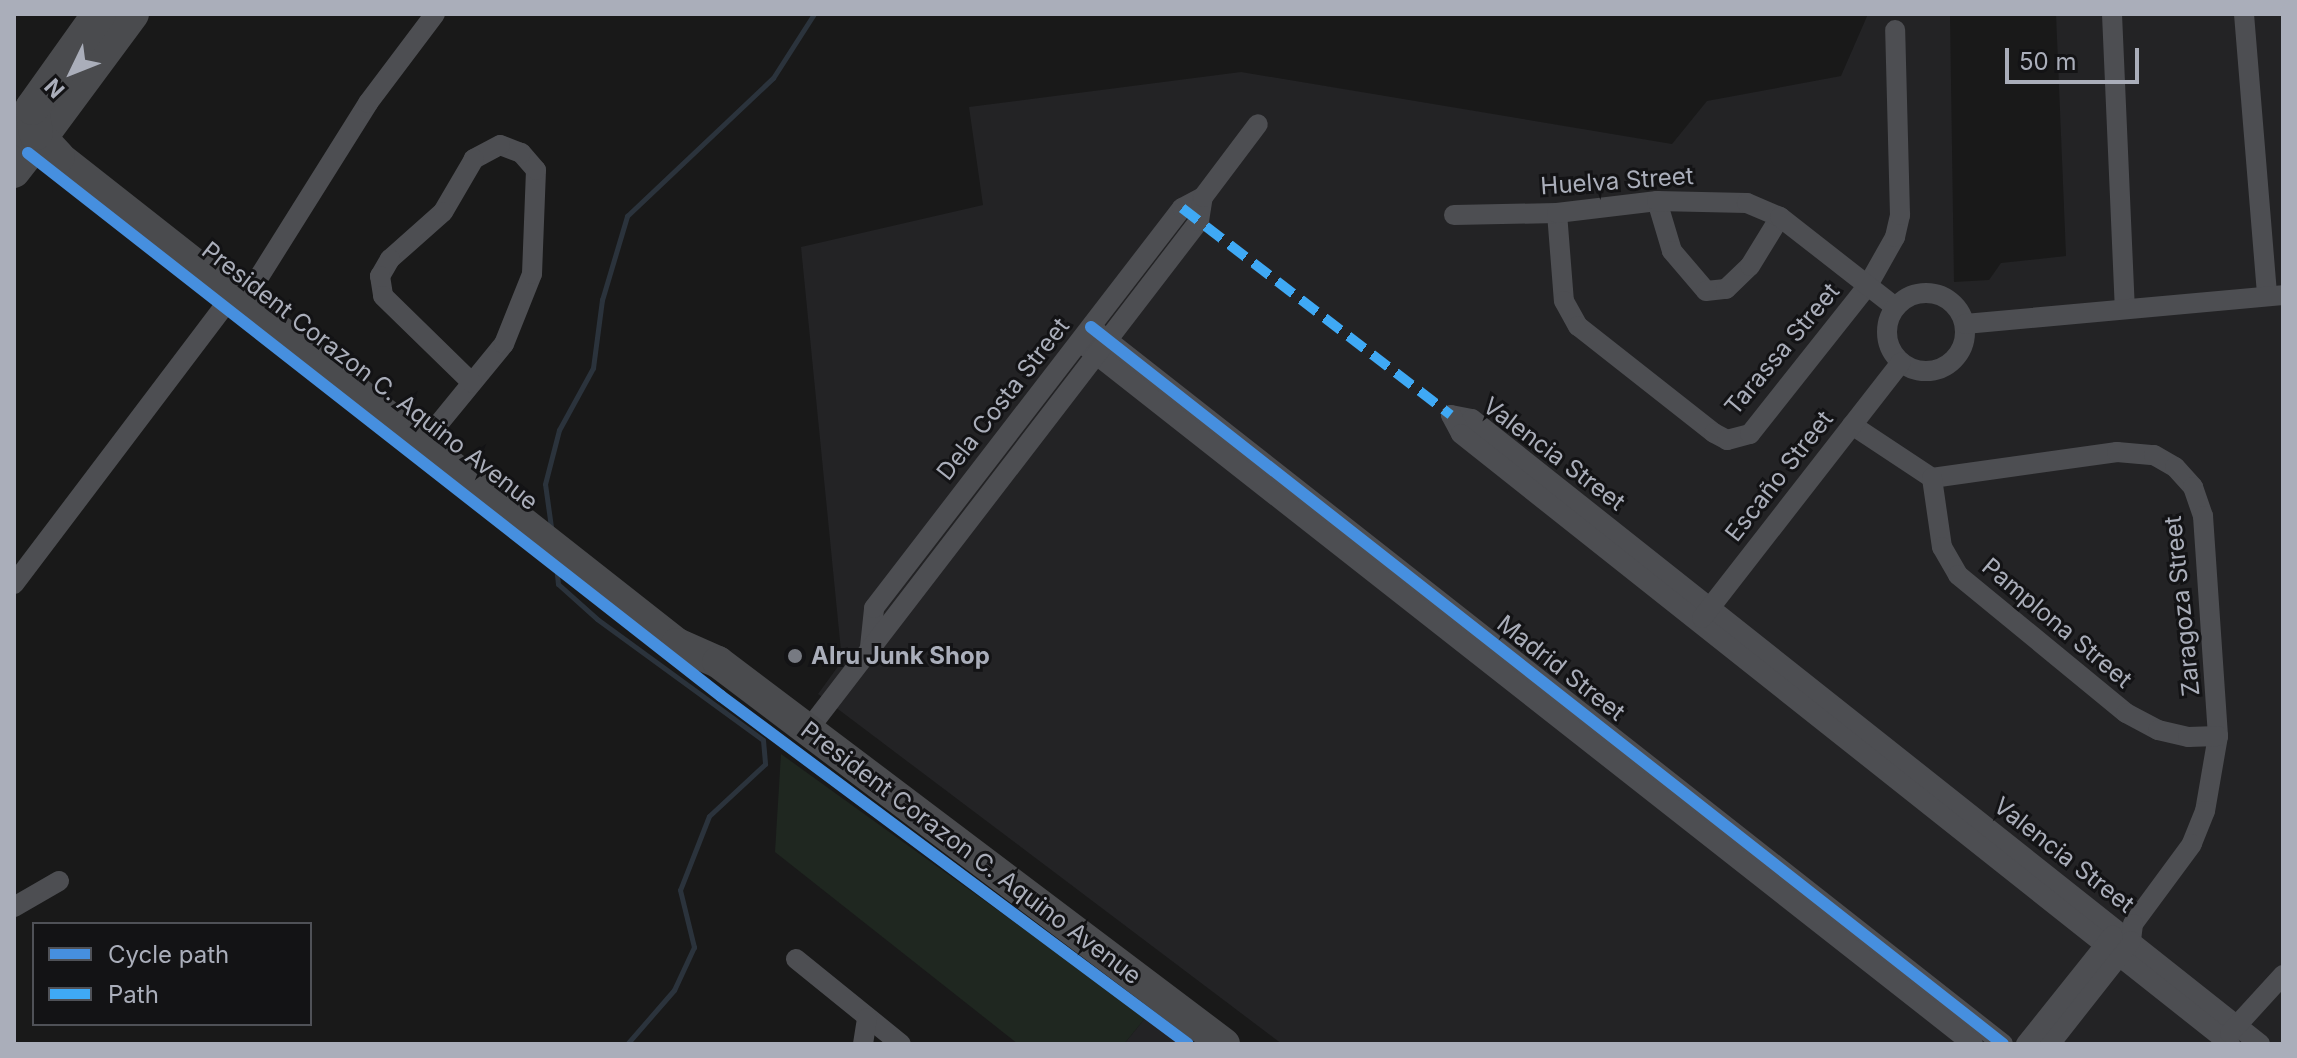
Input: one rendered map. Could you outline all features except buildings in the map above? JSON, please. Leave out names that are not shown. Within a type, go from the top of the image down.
[{"type":"highway","points":[[30,122],[71,14]]},
{"type":"highway","points":[[30,122],[99,14]]},
{"type":"highway","points":[[30,122],[132,14]]},
{"type":"main road","points":[[14,172],[30,122],[86,14]]},
{"type":"main road","points":[[30,122],[114,14]]},
{"type":"main road","name":"President Corazon C. Aquino Avenue","points":[[30,122],[683,636],[1224,1044]]},
{"type":"main road","name":"President Corazon C. Aquino Avenue","points":[[244,290],[436,427],[527,512]]},
{"type":"street","points":[[14,584],[244,290],[368,103],[435,14]]},
{"type":"street","points":[[2112,14],[2125,307]]},
{"type":"street","points":[[1965,324],[2275,295],[2244,14]]},
{"type":"street","name":"Tarassa Street","points":[[1557,213],[1569,316],[1589,336],[1727,440],[1750,434],[1868,285],[1890,250],[1900,215],[1895,30]]},
{"type":"street","name":"Dela Costa Street","points":[[870,647],[874,608],[1182,208],[1203,197],[1258,124]]},
{"type":"street","points":[[436,427],[504,344],[532,274],[536,170],[521,153],[500,145],[474,159],[443,212],[390,259],[380,276],[383,296],[472,383]]},
{"type":"street","name":"Dela Costa Street","points":[[808,730],[1199,221],[1203,197]]},
{"type":"street","points":[[1657,201],[1672,251],[1706,291],[1726,289],[1750,266],[1780,217]]},
{"type":"street","name":"Huelva Street","points":[[1454,215],[1557,213],[1657,201],[1747,203],[1780,217],[1895,307]]},
{"type":"street","points":[[1915,294],[1939,296],[1965,324],[1962,346],[1947,365],[1923,371],[1901,362],[1888,342],[1895,307],[1915,294]]},
{"type":"street","name":"Madrid Street","points":[[1086,334],[1973,1044]]},
{"type":"street","name":"Madrid Street","points":[[1103,348],[2003,1044]]},
{"type":"street","name":"Escaño Street","points":[[1704,616],[1901,362]]},
{"type":"street","name":"Valencia Street","points":[[1704,616],[1472,419],[1451,415],[1461,434],[1704,616],[2121,939],[2231,1036],[2260,1044]]},
{"type":"street","points":[[1852,425],[1932,478]]},
{"type":"street","name":"Zaragoza Street","points":[[1932,478],[2117,452],[2154,455],[2175,467],[2193,487],[2203,516],[2218,736],[2210,790],[2192,844],[2121,939],[2050,1044]]},
{"type":"street","name":"Pamplona Street","points":[[1932,478],[1942,547],[1958,575],[2126,713],[2158,730],[2188,737],[2218,736]]},
{"type":"street","points":[[14,907],[59,881]]},
{"type":"street","name":"Zaragoza Street","points":[[2026,1044],[2121,939]]},
{"type":"street","points":[[796,959],[901,1044]]},
{"type":"street","points":[[2231,1036],[2283,975]]},
{"type":"street","points":[[863,1044],[867,1018]]},
{"type":"shaded area","points":[[1868,14],[1950,14],[1954,282],[1989,280],[2001,263],[2066,256],[2056,14],[2283,14],[2283,1044],[1282,1044],[818,694],[842,661],[801,247],[983,205],[969,107],[1241,72],[1672,144],[1707,101],[1841,76]]},
{"type":"shaded area","points":[[781,754],[1146,1017],[1124,1044],[1018,1044],[775,852]]},
{"type":"shaded area","points":[[1146,1017],[1181,1044],[1124,1044]]},
{"type":"waterway","points":[[551,527],[545,484],[559,430],[593,368],[602,300],[627,216],[773,78],[814,14]]},
{"type":"waterway","points":[[556,565],[558,584],[597,619],[763,740],[765,764],[709,816],[680,890],[694,947],[674,990],[627,1044]]},
{"type":"marked path","points":[[1182,208],[1451,415]]},
{"type":"cycle path","points":[[28,153],[721,696],[1188,1044]]},
{"type":"cycle path","points":[[1091,327],[2003,1044]]},
{"type":"place","name":"Alru Junk Shop","points":[[795,656]]}]
